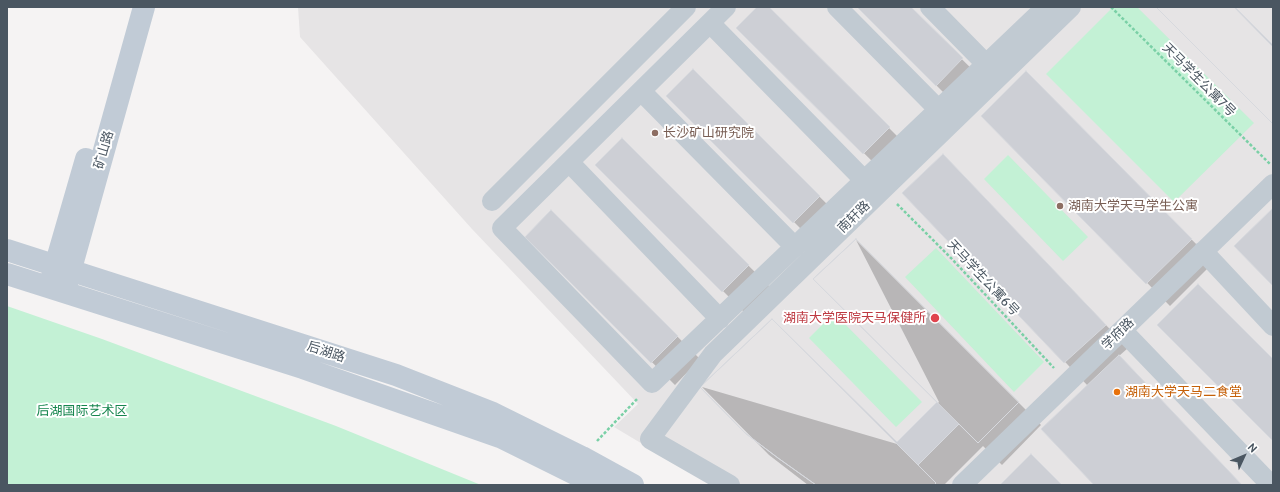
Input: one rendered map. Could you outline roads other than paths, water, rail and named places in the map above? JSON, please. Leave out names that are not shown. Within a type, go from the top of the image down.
[{"type":"main road","name":"矿山路","points":[[57,290],[118,48],[132,7]]},
{"type":"main road","name":"矿山路","points":[[63,268],[144,7]]},
{"type":"main road","name":"后湖路","points":[[7,250],[396,375],[493,413],[582,457],[633,485]]},
{"type":"main road","name":"后湖路","points":[[7,274],[303,368],[500,437],[597,485]]},
{"type":"street","points":[[492,201],[686,7]]},
{"type":"street","points":[[726,7],[502,228],[652,383],[1046,7]]},
{"type":"street","points":[[837,7],[938,109]]},
{"type":"street","points":[[930,7],[986,64]]},
{"type":"street","name":"南轩路","points":[[730,485],[650,439],[713,354],[1071,7]]},
{"type":"street","points":[[710,23],[864,180]]},
{"type":"street","points":[[642,90],[795,247]]},
{"type":"street","points":[[569,162],[720,319]]},
{"type":"street","name":"学府路","points":[[962,485],[1273,184]]},
{"type":"street","points":[[1203,251],[1273,326]]},
{"type":"street","points":[[1122,330],[1271,485]]},
{"type":"place","name":"长沙矿山研究院","points":[[655,133]]},
{"type":"place","name":"湖南大学天马学生公寓","points":[[1060,206]]},
{"type":"place","name":"湖南大学医院天马保健所","points":[[935,318]]},
{"type":"place","name":"湖南大学天马二食堂","points":[[1117,392]]},
{"type":"park label","name":"后湖国际艺术区","points":[[82,411]]}]
